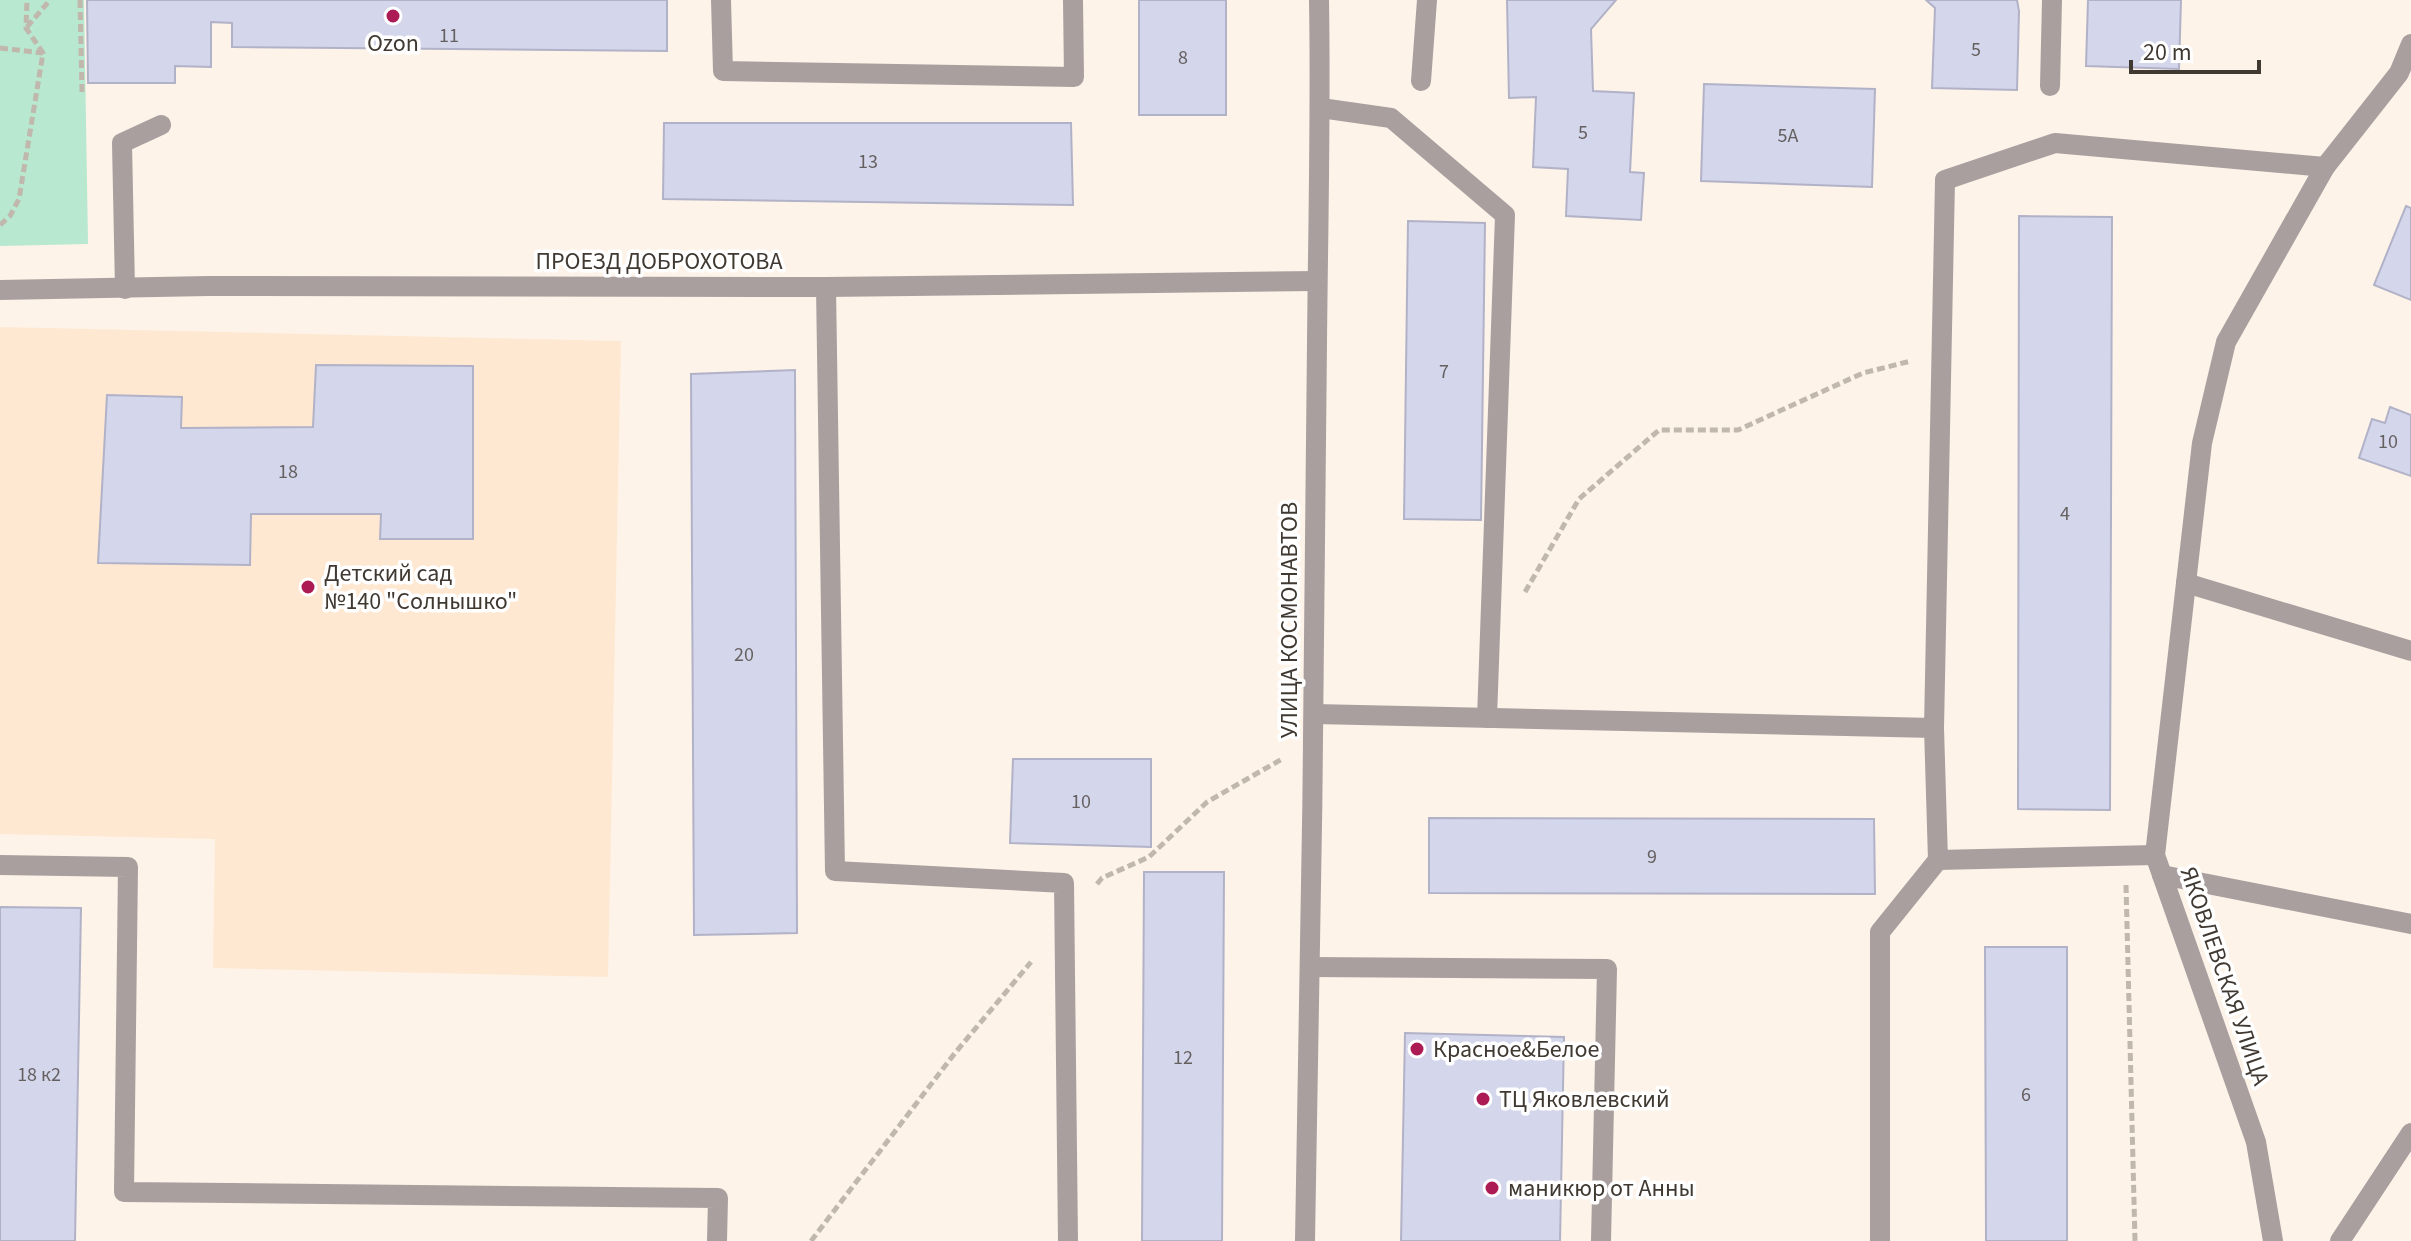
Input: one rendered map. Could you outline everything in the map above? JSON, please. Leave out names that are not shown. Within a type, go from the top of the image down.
[{"type":"street","points":[[721,0],[723,71],[1074,77],[1073,0]]},
{"type":"street","name":"УЛИЦА КОСМОНАВТОВ","points":[[1305,1241],[1315,714],[1321,108],[1319,0]]},
{"type":"street","points":[[1421,81],[1427,0]]},
{"type":"street","points":[[2050,86],[2052,0]]},
{"type":"street","name":"ЯКОВЛЕВСКАЯ УЛИЦА","points":[[2273,1241],[2256,1142],[2159,865],[2202,443],[2226,342],[2325,167],[2399,73],[2411,44]]},
{"type":"street","points":[[1321,108],[1391,118],[1505,215],[1487,718]]},
{"type":"street","points":[[125,289],[122,143],[161,125]]},
{"type":"street","points":[[1880,1241],[1880,932],[1938,860],[1934,728],[1945,180],[2055,143],[2325,167]]},
{"type":"street","name":"ПРОЕЗД ДОБРОХОТОВА","points":[[0,290],[208,286],[826,287],[1317,281]]},
{"type":"street","points":[[826,287],[835,871],[1064,883],[1068,1241]]},
{"type":"street","points":[[2186,583],[2411,651]]},
{"type":"street","points":[[1315,714],[1934,728]]},
{"type":"street","points":[[1938,860],[2125,856],[2411,924]]},
{"type":"street","points":[[0,865],[128,867],[124,1192],[718,1198],[717,1241]]},
{"type":"street","points":[[1310,967],[1607,969],[1601,1241]]},
{"type":"street","points":[[2340,1241],[2411,1133]]},
{"type":"path","points":[[0,225],[10,216],[19,199],[43,53],[26,28],[27,0]]},
{"type":"path","points":[[26,28],[50,0]]},
{"type":"path","points":[[80,0],[82,92]]},
{"type":"path","points":[[0,48],[43,53]]},
{"type":"path","points":[[1523,596],[1579,499],[1659,430],[1738,430],[1863,373],[1943,354]]},
{"type":"path","points":[[2125,856],[2135,1241]]},
{"type":"shaded area","name":"Детский сад №140 \"Солнышко\"","points":[[0,327],[621,341],[608,977],[213,968],[215,839],[0,834]]},
{"type":"green space","points":[[0,0],[84,0],[88,244],[0,246]]},
{"type":"building","points":[[87,0],[667,0],[667,51],[232,47],[232,23],[211,22],[211,67],[175,66],[175,83],[88,83]]},
{"type":"building","points":[[1139,0],[1226,0],[1226,115],[1139,115]]},
{"type":"building","points":[[1507,0],[1616,0],[1591,29],[1593,91],[1634,93],[1630,172],[1644,173],[1641,220],[1566,216],[1568,169],[1533,167],[1536,97],[1509,98]]},
{"type":"building","points":[[1926,0],[2017,0],[2017,90],[1932,88],[1935,8]]},
{"type":"building","points":[[2088,0],[2181,0],[2179,69],[2086,66]]},
{"type":"building","points":[[1704,84],[1875,89],[1872,187],[1701,181]]},
{"type":"building","points":[[664,123],[1071,123],[1073,205],[663,199]]},
{"type":"building","points":[[2406,206],[2411,208],[2411,300],[2374,285]]},
{"type":"building","points":[[2019,216],[2112,217],[2110,810],[2018,809]]},
{"type":"building","points":[[1408,221],[1485,223],[1481,520],[1404,519]]},
{"type":"building","points":[[316,365],[473,366],[473,539],[380,539],[381,514],[251,514],[250,565],[98,563],[107,395],[182,397],[181,428],[313,427]]},
{"type":"building","points":[[795,370],[797,933],[694,935],[691,374]]},
{"type":"building","points":[[2390,407],[2411,415],[2411,476],[2359,458],[2372,419],[2385,423]]},
{"type":"building","points":[[1013,759],[1151,759],[1151,847],[1010,843]]},
{"type":"building","points":[[1429,818],[1874,819],[1875,894],[1429,893]]},
{"type":"building","points":[[1144,872],[1224,872],[1222,1241],[1142,1241]]},
{"type":"building","points":[[0,907],[81,908],[75,1241],[0,1241]]},
{"type":"building","points":[[1985,947],[2067,947],[2067,1241],[1986,1241]]},
{"type":"building","name":"ТЦ Яковлевский","points":[[1405,1033],[1564,1037],[1560,1241],[1401,1241]]},
{"type":"place","name":"Ozon","points":[[393,16]]},
{"type":"place","name":"Детский сад №140 \"Солнышко\"","points":[[308,587]]},
{"type":"place","name":"Красное&Белое","points":[[1417,1049]]},
{"type":"place","name":"ТЦ Яковлевский","points":[[1483,1099]]},
{"type":"place","name":"маникюр от Анны","points":[[1492,1188]]}]
